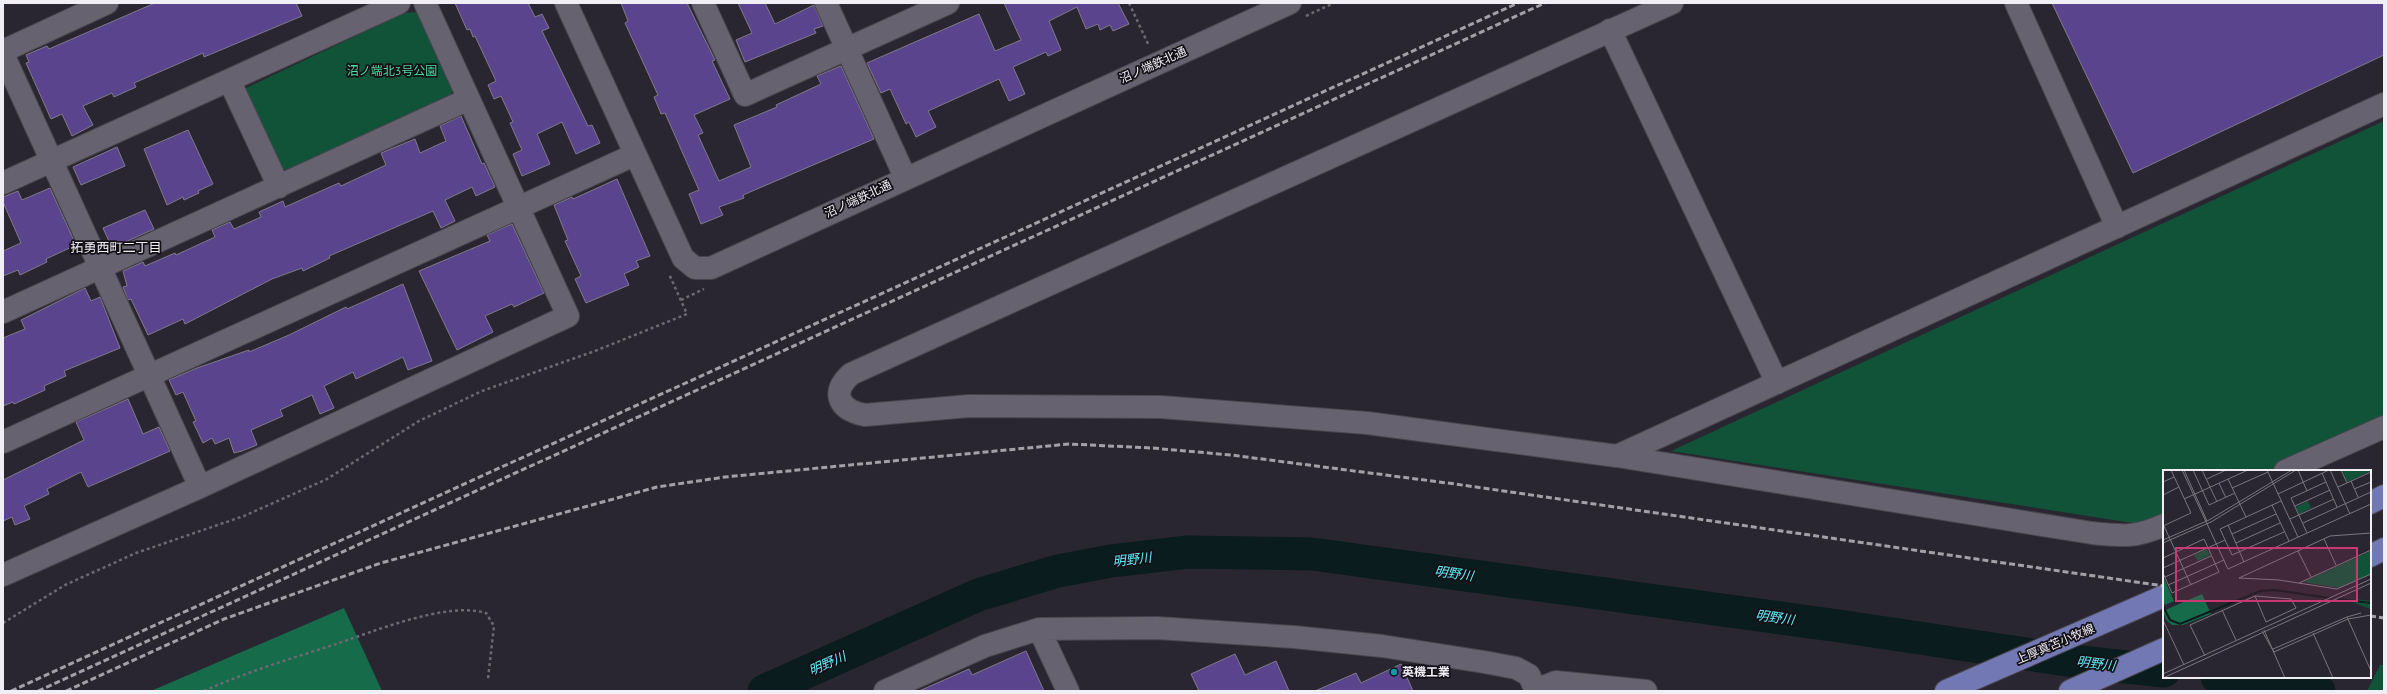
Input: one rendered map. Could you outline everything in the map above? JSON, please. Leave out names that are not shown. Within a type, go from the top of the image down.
[{"type":"main road","points":[[2371,502],[2384,496]]},
{"type":"main road","points":[[2371,556],[2384,549]]},
{"type":"main road","name":"上厚真苫小牧線","points":[[1946,691],[2163,596]]},
{"type":"main road","points":[[2070,691],[2163,649]]},
{"type":"street","points":[[3,51],[107,3]]},
{"type":"street","points":[[3,183],[230,82],[399,3]]},
{"type":"street","points":[[3,575],[200,487],[568,316],[425,3]]},
{"type":"street","name":"沼ノ端鉄北通","points":[[566,3],[634,155],[683,258],[695,268],[711,268],[905,177],[1290,3]]},
{"type":"street","points":[[703,3],[745,95],[948,3]]},
{"type":"street","points":[[826,3],[905,177]]},
{"type":"street","points":[[1672,3],[851,374],[843,382],[839,391],[840,400],[845,408],[854,413],[865,415],[969,406],[1161,407],[1367,423],[1617,456],[2092,533],[2122,536],[2141,535],[2163,525]]},
{"type":"street","points":[[2016,3],[2117,227]]},
{"type":"street","points":[[1610,30],[1777,383]]},
{"type":"street","points":[[3,54],[200,487]]},
{"type":"street","points":[[230,82],[279,187]]},
{"type":"street","points":[[3,312],[279,187],[469,98]]},
{"type":"street","points":[[1617,456],[2384,104]]},
{"type":"street","points":[[3,442],[634,155]]},
{"type":"street","points":[[2287,470],[2384,427]]},
{"type":"street","points":[[885,691],[985,646],[1039,629],[1158,628],[1294,637],[1382,646],[1516,668],[1529,675],[1536,690],[1556,682],[1646,691]]},
{"type":"street","points":[[1039,629],[1068,691]]},
{"type":"path","points":[[3,623],[65,585],[136,553],[244,516],[327,478],[419,421],[482,391],[595,351],[687,314],[668,271]]},
{"type":"path","points":[[204,691],[236,677],[414,619],[473,609],[486,613],[494,626],[488,679]]},
{"type":"green space","name":"沼ノ端北3号公園","points":[[417,12],[454,85],[450,96],[292,171],[279,168],[244,89],[404,13]]},
{"type":"green space","points":[[2384,121],[2384,419],[2273,470],[2163,470],[2163,520],[2152,526],[1671,451]]},
{"type":"green space","points":[[344,608],[382,691],[151,691]]},
{"type":"green space","points":[[2380,665],[2384,665],[2384,691],[2367,691]]},
{"type":"building","points":[[155,3],[296,3],[302,16],[204,57],[203,53],[134,83],[136,87],[114,97],[112,93],[83,106],[93,125],[72,136],[62,114],[51,119],[26,63],[29,62],[26,55],[47,46],[49,49]]},
{"type":"building","points":[[455,3],[528,3],[535,17],[542,14],[549,28],[542,31],[588,126],[592,125],[600,143],[576,154],[562,122],[537,134],[550,164],[522,176],[513,154],[522,150],[510,123],[513,122],[501,96],[494,99],[488,85],[496,81],[475,36],[473,37],[470,29],[467,30]]},
{"type":"building","points":[[621,3],[687,3],[715,60],[712,61],[730,99],[694,115],[703,133],[698,135],[719,181],[751,167],[734,125],[777,107],[776,105],[821,84],[817,76],[841,66],[874,139],[743,195],[744,198],[719,207],[723,215],[701,224],[689,194],[699,190],[665,113],[661,114],[654,97],[658,95],[625,23],[628,21]]},
{"type":"building","points":[[738,3],[765,3],[775,24],[814,5],[823,26],[814,29],[816,33],[745,62],[736,40],[752,33]]},
{"type":"building","points":[[1004,3],[1118,3],[1129,24],[1113,31],[1110,25],[1100,30],[1098,24],[1086,29],[1077,7],[1049,21],[1061,50],[1048,56],[1046,52],[1013,67],[1025,94],[1009,101],[999,79],[928,111],[936,127],[916,137],[909,122],[906,124],[890,89],[881,93],[867,63],[979,14],[995,51],[1021,40]]},
{"type":"building","points":[[2052,3],[2384,3],[2384,55],[2133,173]]},
{"type":"building","points":[[461,116],[482,164],[484,163],[495,187],[476,196],[472,187],[445,200],[455,221],[441,228],[433,211],[329,256],[330,258],[303,271],[302,268],[272,279],[185,324],[183,319],[148,335],[131,299],[128,300],[123,287],[127,286],[123,271],[143,262],[145,266],[175,253],[176,255],[215,237],[212,230],[230,222],[234,229],[261,217],[259,212],[283,201],[285,207],[339,183],[341,186],[386,165],[381,153],[415,139],[420,153],[446,141],[440,126]]},
{"type":"building","points":[[188,130],[213,184],[184,200],[183,197],[167,205],[144,149]]},
{"type":"building","points":[[117,147],[125,166],[81,185],[73,167]]},
{"type":"building","points":[[617,179],[650,256],[636,261],[639,267],[624,274],[629,285],[586,303],[575,279],[581,276],[565,241],[568,240],[554,205],[572,197],[573,199]]},
{"type":"building","points":[[50,188],[76,245],[46,259],[47,262],[20,275],[18,270],[3,276],[3,251],[21,243],[3,202],[3,197],[18,191],[22,200]]},
{"type":"building","points":[[145,210],[154,229],[112,248],[103,228]]},
{"type":"building","points":[[512,224],[544,293],[514,307],[512,304],[485,316],[493,332],[457,350],[419,271],[490,241],[487,235]]},
{"type":"building","points":[[403,284],[432,361],[408,370],[403,357],[356,379],[353,372],[324,386],[334,408],[320,414],[312,395],[280,410],[283,416],[251,430],[257,445],[242,451],[234,453],[229,438],[215,444],[212,438],[203,443],[193,422],[196,421],[183,392],[176,395],[169,380],[197,368],[249,350],[249,352],[289,335],[346,307],[347,309]]},
{"type":"building","points":[[85,288],[91,301],[100,297],[120,348],[64,371],[66,376],[44,386],[45,390],[14,404],[13,402],[3,406],[3,338],[25,329],[21,320]]},
{"type":"building","points":[[128,399],[143,434],[159,427],[170,451],[88,487],[81,472],[47,489],[49,494],[24,506],[30,519],[15,525],[12,517],[3,521],[3,480],[84,440],[76,422]]},
{"type":"building","points":[[1026,651],[1044,691],[919,691],[969,669],[972,675]]},
{"type":"building","points":[[1235,654],[1245,675],[1276,661],[1289,691],[1199,691],[1191,674]]},
{"type":"building","points":[[1401,664],[1413,691],[1315,691],[1356,673],[1361,683]]},
{"type":"waterway","name":"明野川","points":[[764,691],[978,595],[1058,571],[1111,561],[1188,552],[1312,554],[1839,626],[2080,662],[2163,671]]},
{"type":"waterway","name":"明野川","points":[[2224,678],[2319,691]]},
{"type":"railway","points":[[11,691],[1518,3]]},
{"type":"railway","points":[[38,691],[1545,3]]},
{"type":"railway","points":[[66,691],[224,619],[381,563],[657,487],[725,477],[1069,444],[1152,448],[1231,455],[1455,484],[2163,586]]},
{"type":"railway","points":[[2371,616],[2384,618]]},
{"type":"place","name":"英機工業","points":[[1394,672]]},
{"type":"district","name":"拓勇西町二丁目","points":[[116,247]]}]
